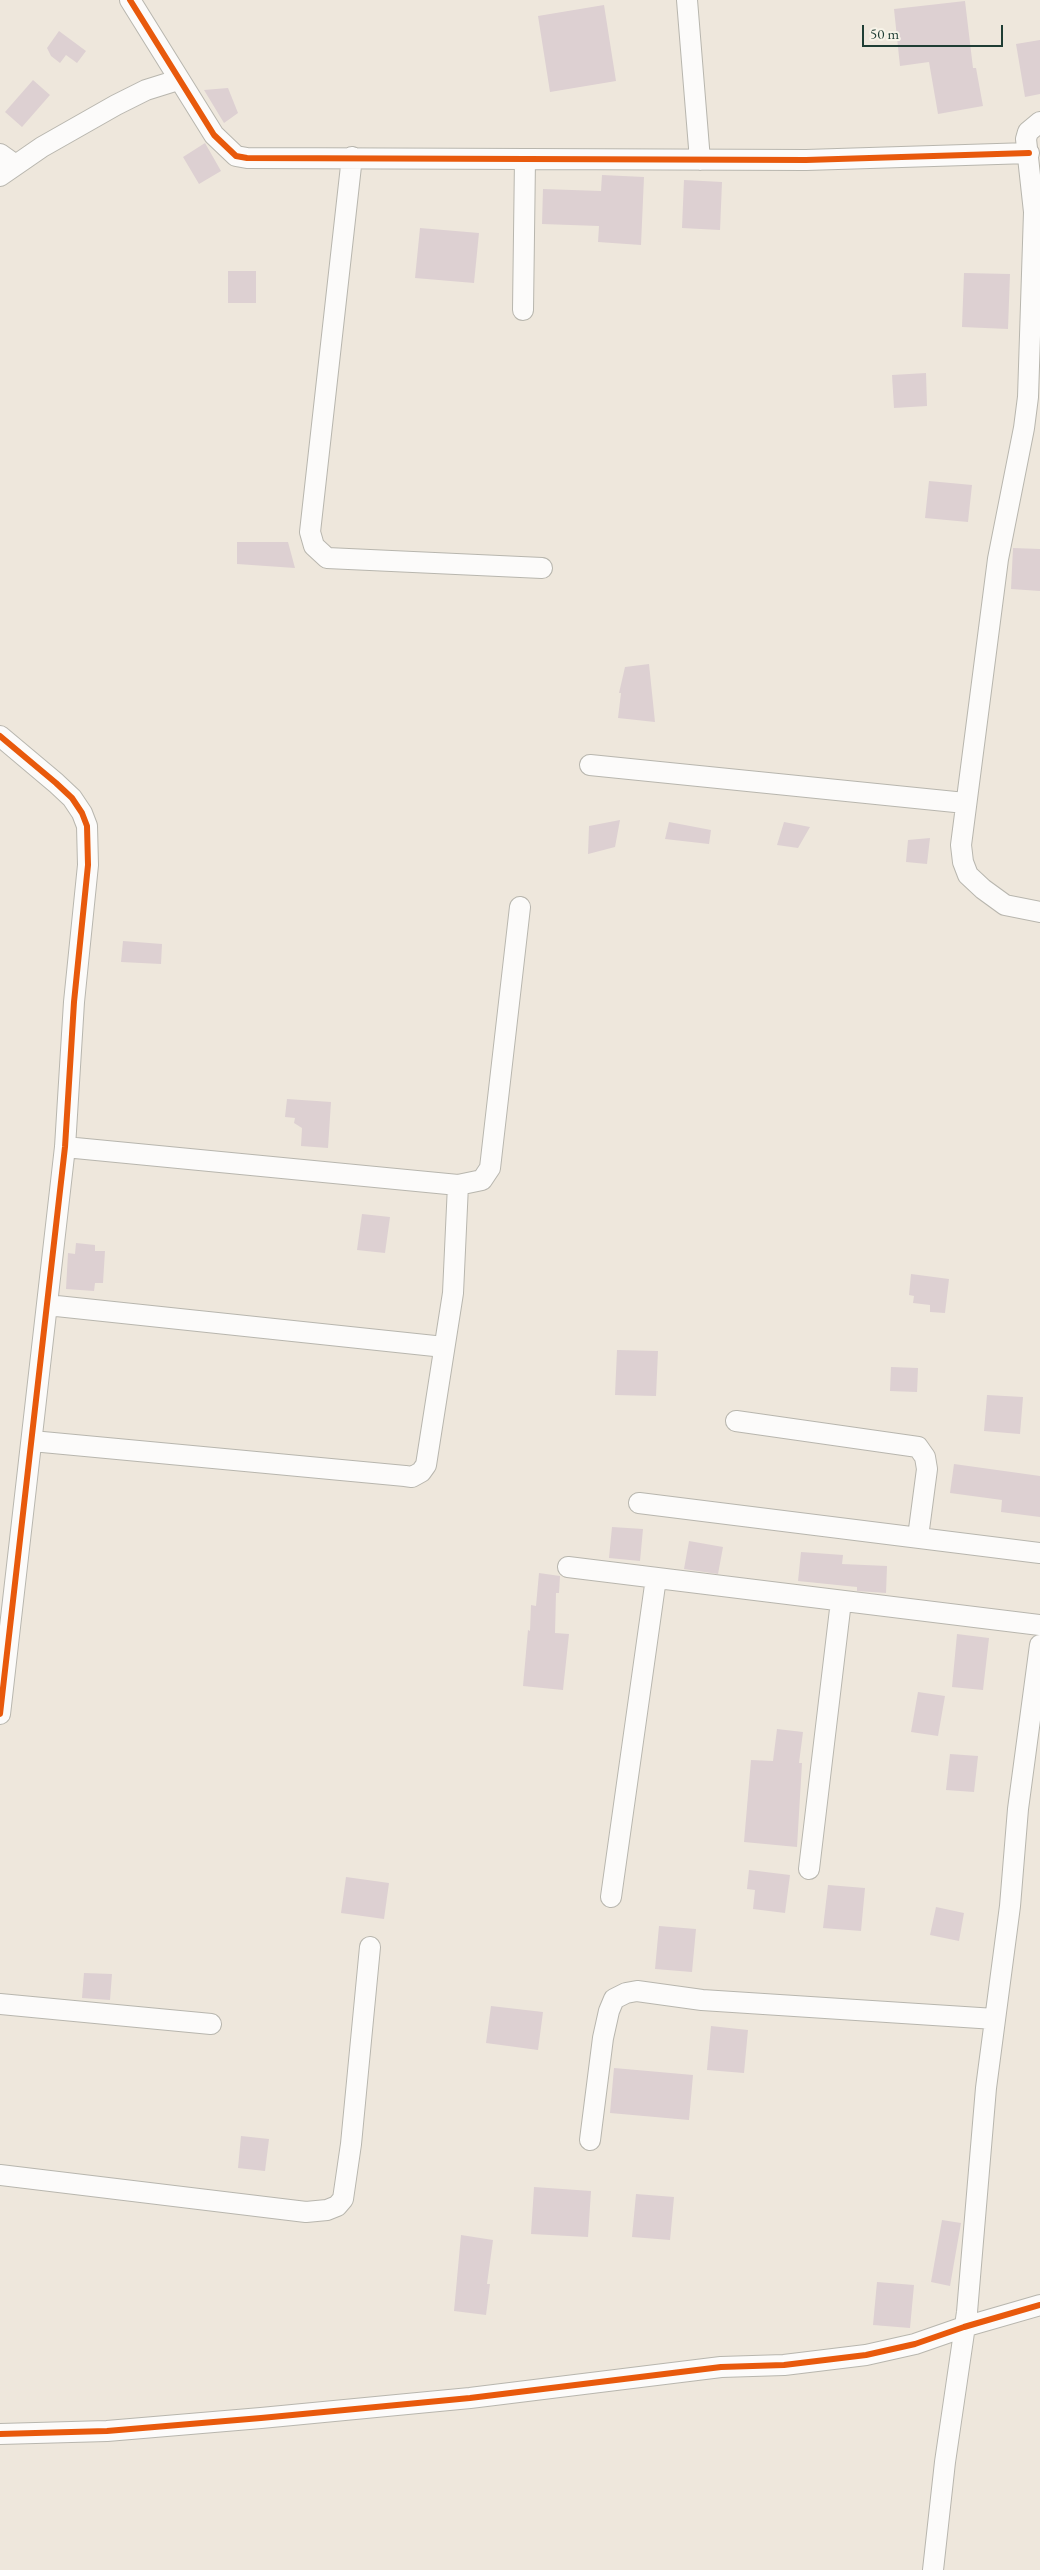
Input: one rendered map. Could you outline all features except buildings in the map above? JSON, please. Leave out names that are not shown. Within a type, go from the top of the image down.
[{"type":"street","points":[[130,0],[178,80],[214,135],[236,156],[268,159],[352,157],[700,160],[921,158],[1029,153]]},
{"type":"street","points":[[688,0],[700,160]]},
{"type":"street","points":[[5,165],[146,90],[178,80]]},
{"type":"street","points":[[1040,122],[1028,132],[1026,139],[1034,212],[1028,396],[1024,428],[998,559],[961,845],[963,862],[968,875],[993,898],[1005,905],[1040,912]]},
{"type":"street","points":[[352,157],[310,532],[314,546],[327,558],[542,568]]},
{"type":"street","points":[[523,310],[525,159]]},
{"type":"street","points":[[0,736],[72,798],[87,826],[88,865],[74,1002],[65,1147],[32,1441],[4,1637],[0,1714]]},
{"type":"street","points":[[590,765],[965,803]]},
{"type":"street","points":[[65,1147],[458,1185],[482,1180],[490,1168],[520,908]]},
{"type":"street","points":[[32,1441],[412,1477],[421,1472],[426,1465],[455,1268],[458,1185]]},
{"type":"street","points":[[47,1305],[444,1347]]},
{"type":"street","points":[[736,1421],[918,1447],[925,1456],[927,1469],[918,1537]]},
{"type":"street","points":[[639,1503],[1040,1553]]},
{"type":"street","points":[[568,1567],[1040,1626]]},
{"type":"street","points":[[611,1897],[656,1578]]},
{"type":"street","points":[[809,1869],[841,1601]]},
{"type":"street","points":[[933,2570],[945,2462],[964,2327],[995,2019],[1010,1906],[1018,1809],[1040,1645]]},
{"type":"street","points":[[0,2175],[306,2212],[327,2210],[337,2206],[343,2199],[351,2144],[370,1947]]},
{"type":"street","points":[[590,2140],[603,2038],[609,2011],[614,1999],[626,1993],[637,1991],[702,2000],[995,2019]]},
{"type":"street","points":[[0,2004],[211,2024]]},
{"type":"street","points":[[0,2434],[107,2431],[242,2420],[470,2398],[722,2368],[793,2364],[866,2355],[899,2348],[964,2327],[1040,2306]]},
{"type":"cycle path","points":[[130,0],[214,135],[236,156],[247,158],[806,160],[1029,153]]},
{"type":"cycle path","points":[[0,736],[72,798],[82,813],[87,826],[88,865],[74,1002],[65,1147],[0,1714]]},
{"type":"cycle path","points":[[0,2434],[107,2431],[261,2418],[470,2398],[721,2367],[784,2365],[866,2355],[915,2344],[964,2327],[1040,2305]]}]
